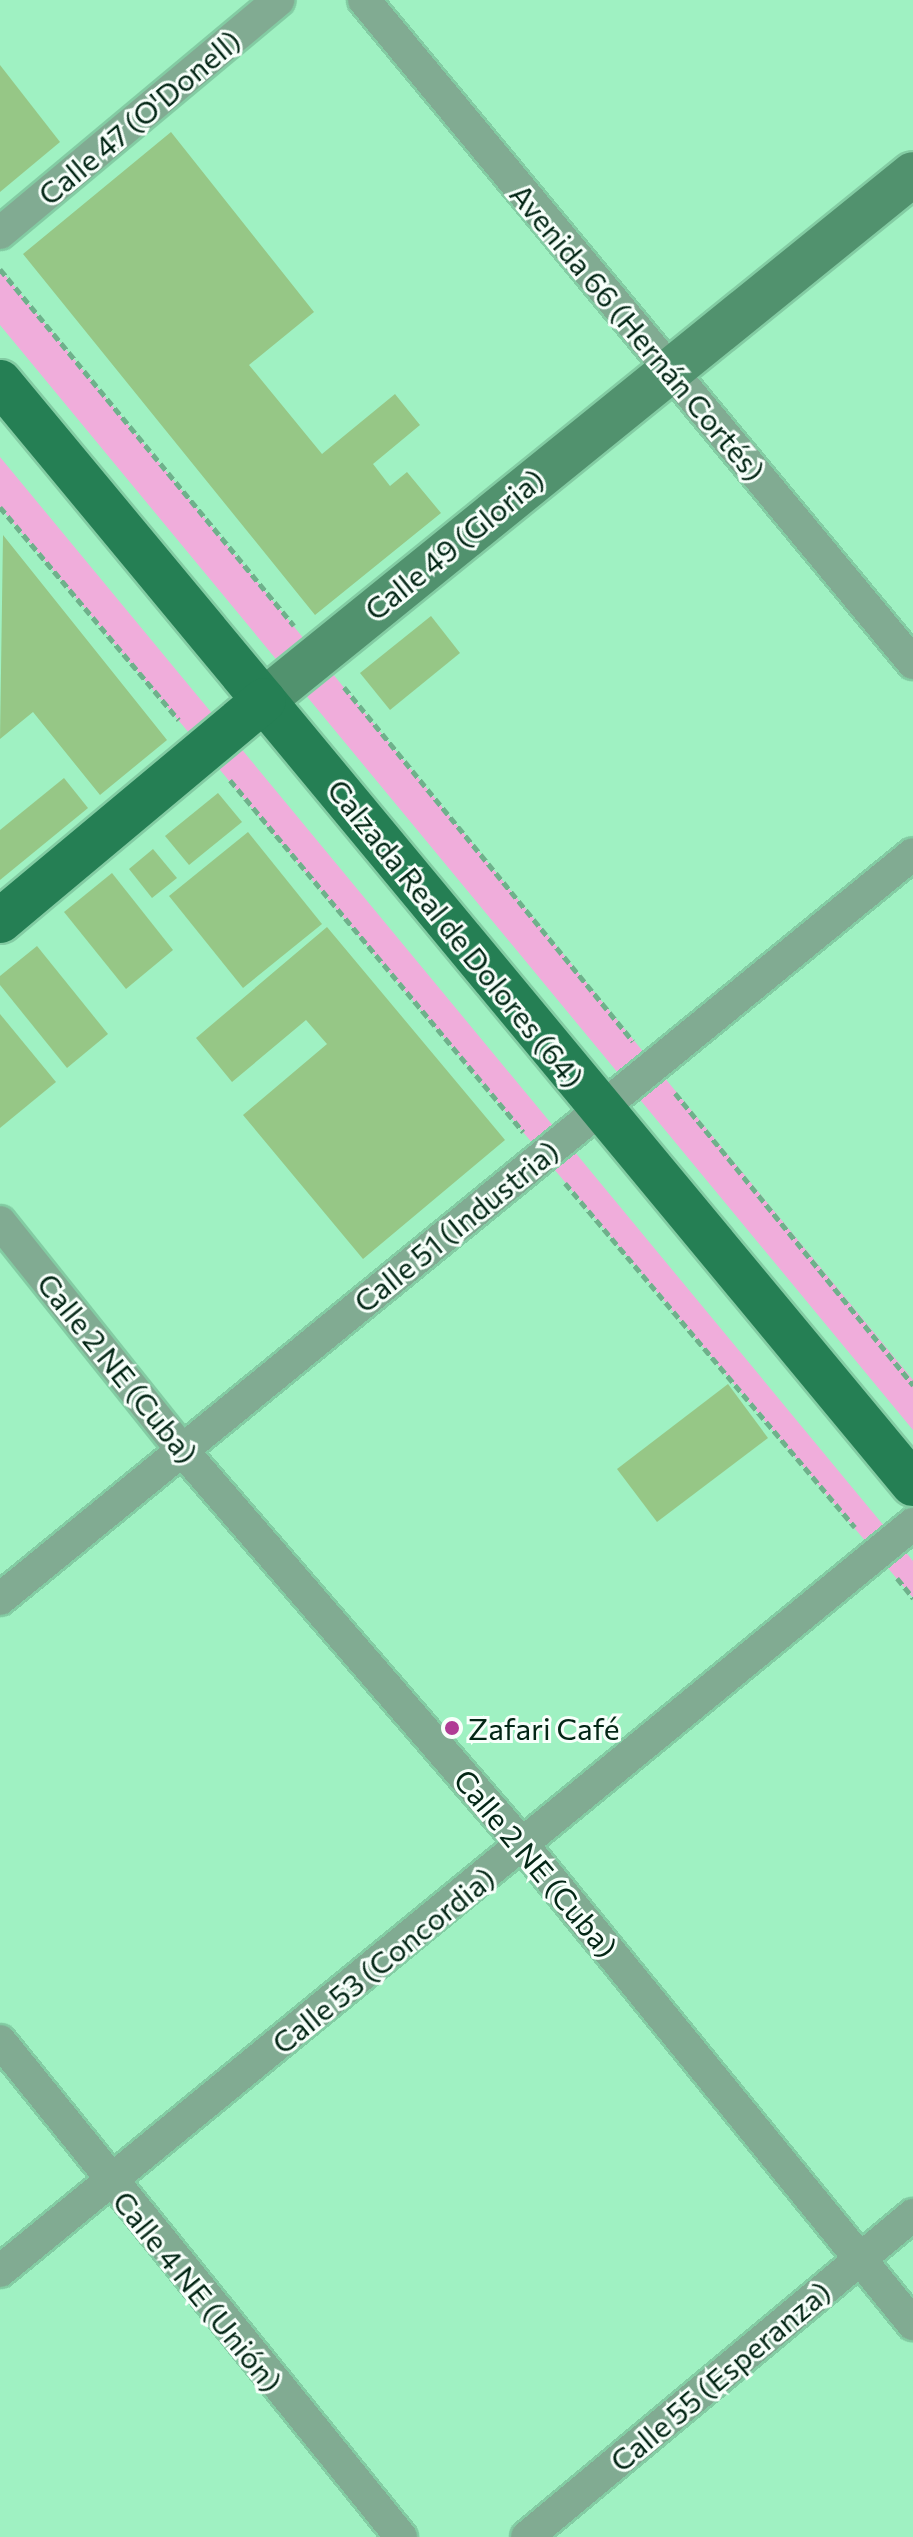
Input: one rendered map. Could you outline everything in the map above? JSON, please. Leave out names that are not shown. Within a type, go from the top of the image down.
[{"type":"main road","name":"Calzada Real de Dolores (64)","points":[[0,382],[913,1484]]},
{"type":"main road","name":"Calle 49 (Gloria)","points":[[0,921],[264,700]]},
{"type":"street","name":"Calle 47 (O'Donell)","points":[[0,233],[279,0]]},
{"type":"street","name":"Avenida 66 (Hernán Cortés)","points":[[364,0],[913,663]]},
{"type":"street","name":"Calle 49 (Gloria)","points":[[264,700],[667,369],[913,174]]},
{"type":"street","name":"Calle 51 (Industria)","points":[[0,1599],[913,854]]},
{"type":"street","name":"Calle 2 NE (Cuba)","points":[[0,1222],[182,1450],[523,1845],[913,2324]]},
{"type":"street","name":"Calle 53 (Concordia)","points":[[0,2271],[111,2184],[913,1524]]},
{"type":"street","name":"Calle 4 NE (Unión)","points":[[0,2041],[111,2184],[401,2537]]},
{"type":"street","name":"Calle 55 (Esperanza)","points":[[527,2537],[913,2215]]},
{"type":"path","points":[[0,269],[913,1385]]},
{"type":"path","points":[[0,507],[913,1598]]},
{"type":"shaded area","points":[[0,269],[913,1380],[913,1430],[0,325]]},
{"type":"shaded area","points":[[0,457],[913,1561],[913,1598],[0,507]]},
{"type":"building","points":[[0,65],[60,142],[0,192]]},
{"type":"building","points":[[171,132],[314,312],[249,365],[322,454],[395,394],[420,425],[373,464],[390,486],[407,472],[441,513],[315,615],[23,254]]},
{"type":"building","points":[[3,535],[167,740],[100,795],[33,712],[0,739]]},
{"type":"building","points":[[431,616],[460,653],[390,710],[360,673]]},
{"type":"building","points":[[64,778],[88,808],[0,880],[0,830]]},
{"type":"building","points":[[218,793],[242,822],[189,865],[165,836]]},
{"type":"building","points":[[248,832],[322,924],[243,988],[169,896]]},
{"type":"building","points":[[153,849],[177,878],[152,898],[129,869]]},
{"type":"building","points":[[112,873],[173,950],[126,989],[64,912]]},
{"type":"building","points":[[327,927],[505,1140],[363,1259],[243,1115],[327,1044],[306,1020],[232,1082],[196,1038]]},
{"type":"building","points":[[37,946],[108,1034],[67,1068],[0,985],[0,976]]},
{"type":"building","points":[[0,1014],[56,1082],[0,1128]]},
{"type":"building","points":[[728,1384],[768,1438],[657,1522],[617,1469]]},
{"type":"place","name":"Zafari Café","points":[[452,1728]]}]
